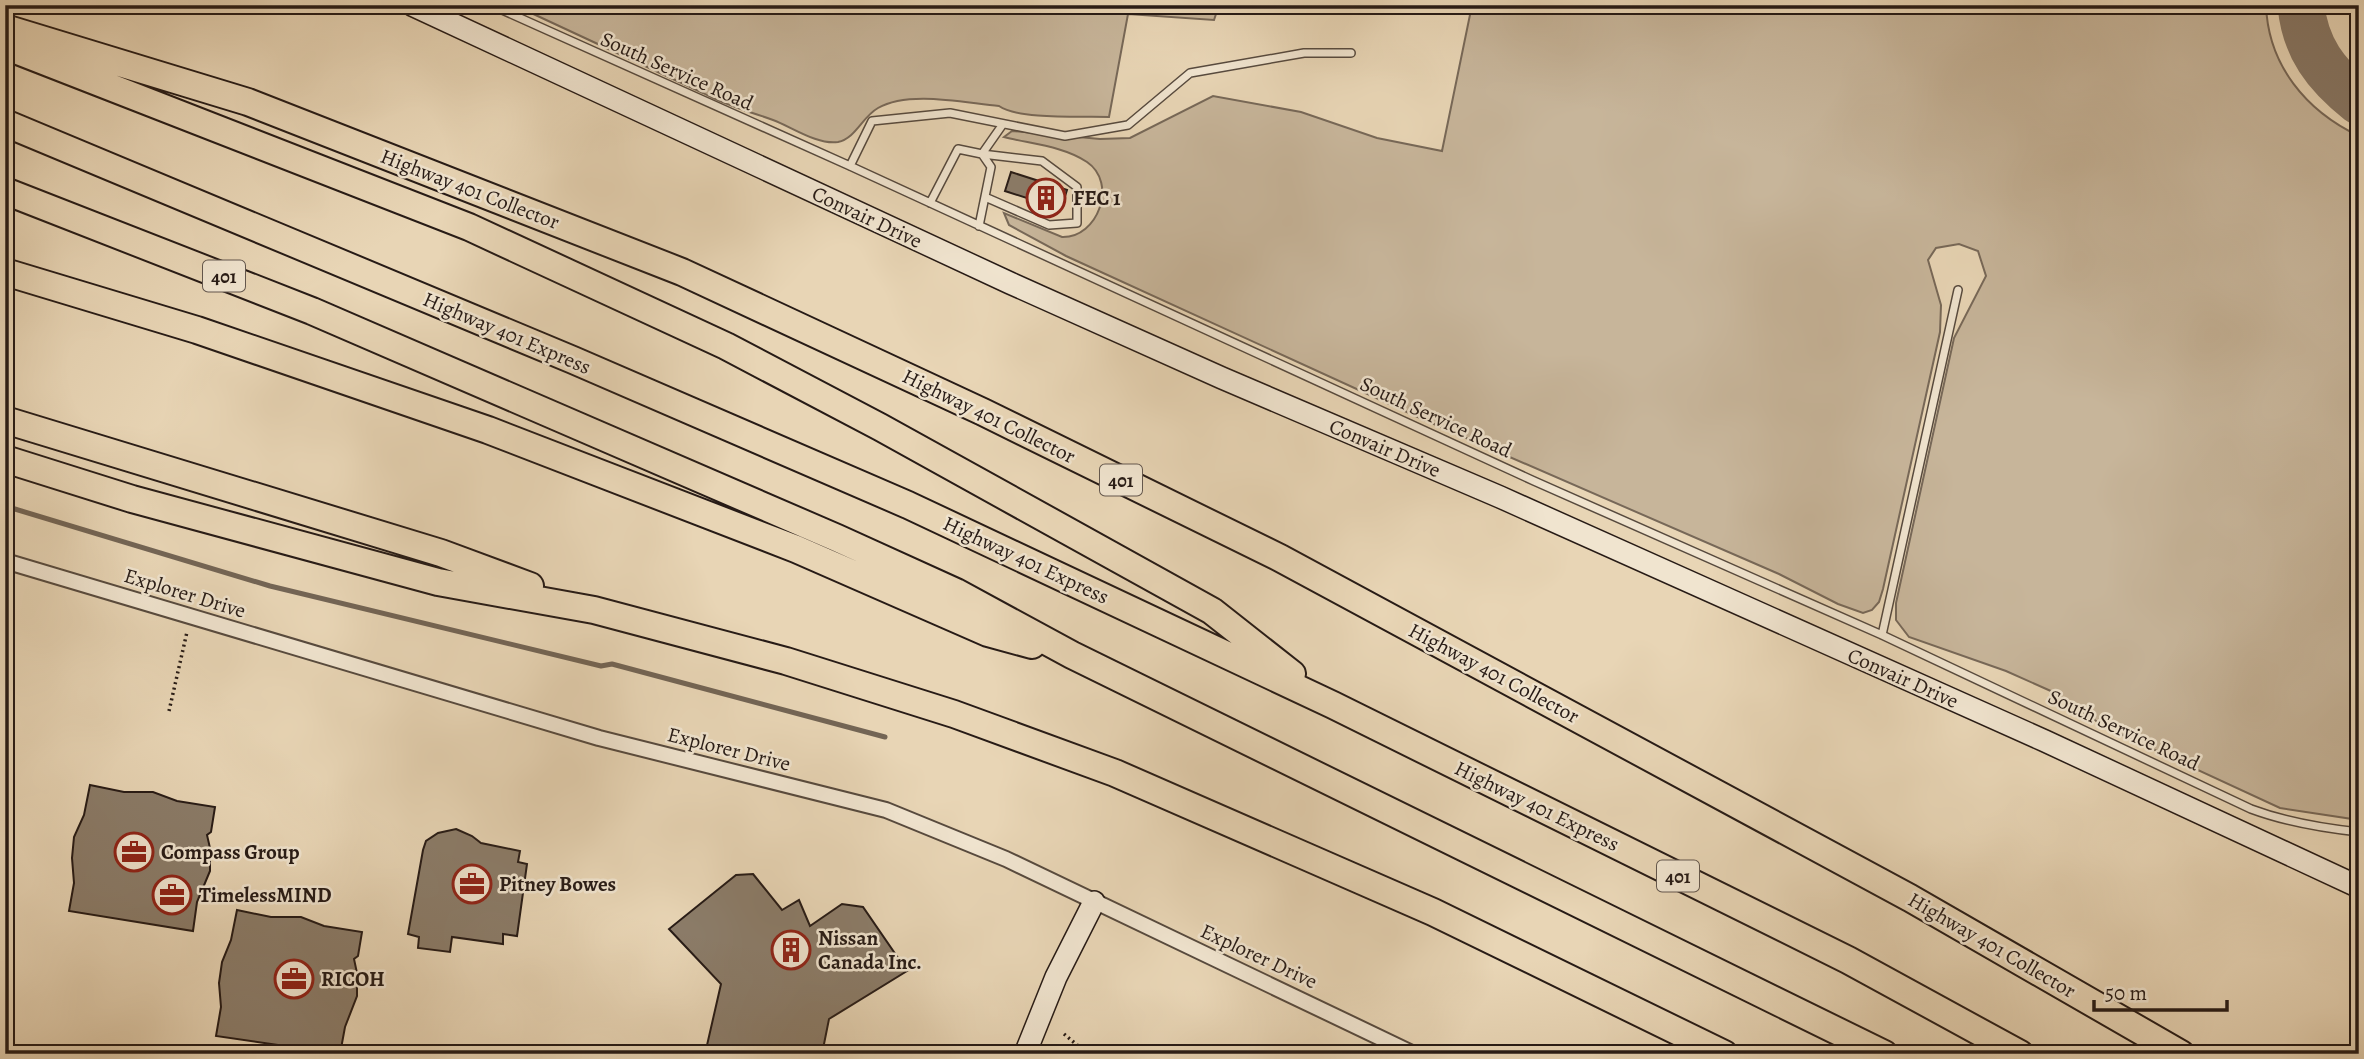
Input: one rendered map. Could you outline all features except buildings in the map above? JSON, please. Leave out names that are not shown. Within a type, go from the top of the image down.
[{"type":"highway","name":"Highway 401 Collector","points":[[5,28],[248,102],[669,267],[983,412],[1280,558],[1898,891],[2182,1054]]},
{"type":"highway","points":[[5,46],[469,227],[726,346],[880,427],[1212,611],[1333,705]]},
{"type":"highway","name":"Highway 401 Express","points":[[5,123],[722,424],[920,511],[1333,705],[1849,960],[2020,1054]]},
{"type":"highway","name":"401","points":[[5,191],[312,311],[956,592],[1072,655],[1884,1054]]},
{"type":"highway","points":[[5,272],[197,330],[488,430],[796,549],[988,634],[1072,655]]},
{"type":"highway","points":[[5,420],[441,553],[594,610]]},
{"type":"highway","points":[[5,459],[132,499],[438,582],[594,610],[786,661],[954,714],[1115,773],[1433,912],[1724,1054]]},
{"type":"street","name":"Convair Drive","points":[[412,5],[1010,283],[1222,379],[1513,502],[2045,741],[2359,887]]},
{"type":"street","name":"Explorer Drive","points":[[5,561],[599,738],[886,810],[1006,859],[1414,1054]]},
{"type":"street","points":[[1025,1054],[1056,977],[1094,902]]},
{"type":"lane","name":"South Service Road","points":[[491,5],[850,166],[1534,481],[1882,635],[2251,809],[2278,819],[2326,829],[2359,832]]},
{"type":"lane","points":[[850,166],[872,121],[950,113],[1065,136],[1128,125],[1190,73],[1304,53],[1351,53]]},
{"type":"lane","points":[[982,154],[1003,124]]},
{"type":"lane","points":[[930,203],[957,149],[1042,162],[1077,187],[1077,223],[1049,225],[985,197]]},
{"type":"lane","points":[[979,226],[991,167],[982,154]]},
{"type":"lane","points":[[1882,635],[1958,290]]},
{"type":"path","points":[[169,711],[191,616]]},
{"type":"path","points":[[1064,1034],[1088,1054]]},
{"type":"shaded area","points":[[514,5],[1219,5],[1214,20],[1128,14],[1109,117],[1036,115],[999,106],[954,101],[905,100],[878,108],[850,136],[838,142],[830,142],[813,138],[773,120],[721,102]]},
{"type":"shaded area","points":[[1472,5],[2266,5],[2268,27],[2274,47],[2293,84],[2322,113],[2359,136],[2359,820],[2280,808],[2105,727],[2053,692],[2006,671],[1909,637],[1896,620],[1896,603],[1954,338],[1986,276],[1978,251],[1959,244],[1936,248],[1928,260],[1941,305],[1940,332],[1883,589],[1879,602],[1872,610],[1863,613],[1420,418],[1066,256],[1009,225],[1004,213],[1062,237],[1075,235],[1094,219],[1100,208],[1102,195],[1096,171],[1087,162],[1057,149],[1004,137],[1012,131],[1100,139],[1130,138],[1213,96],[1301,112],[1377,138],[1442,151]]},
{"type":"waterway","points":[[5,506],[270,586],[601,666],[612,664],[885,737]]},
{"type":"taxiway","points":[[2301,5],[2307,34],[2319,59],[2327,71],[2359,101]]},
{"type":"place","name":"FEC 1","points":[[1046,198]]},
{"type":"place","name":"Compass Group","points":[[134,852]]},
{"type":"place","name":"Pitney Bowes","points":[[472,884]]},
{"type":"place","name":"TimelessMIND","points":[[172,895]]},
{"type":"place","name":"Nissan Canada Inc.","points":[[791,950]]},
{"type":"place","name":"RICOH","points":[[294,979]]}]
